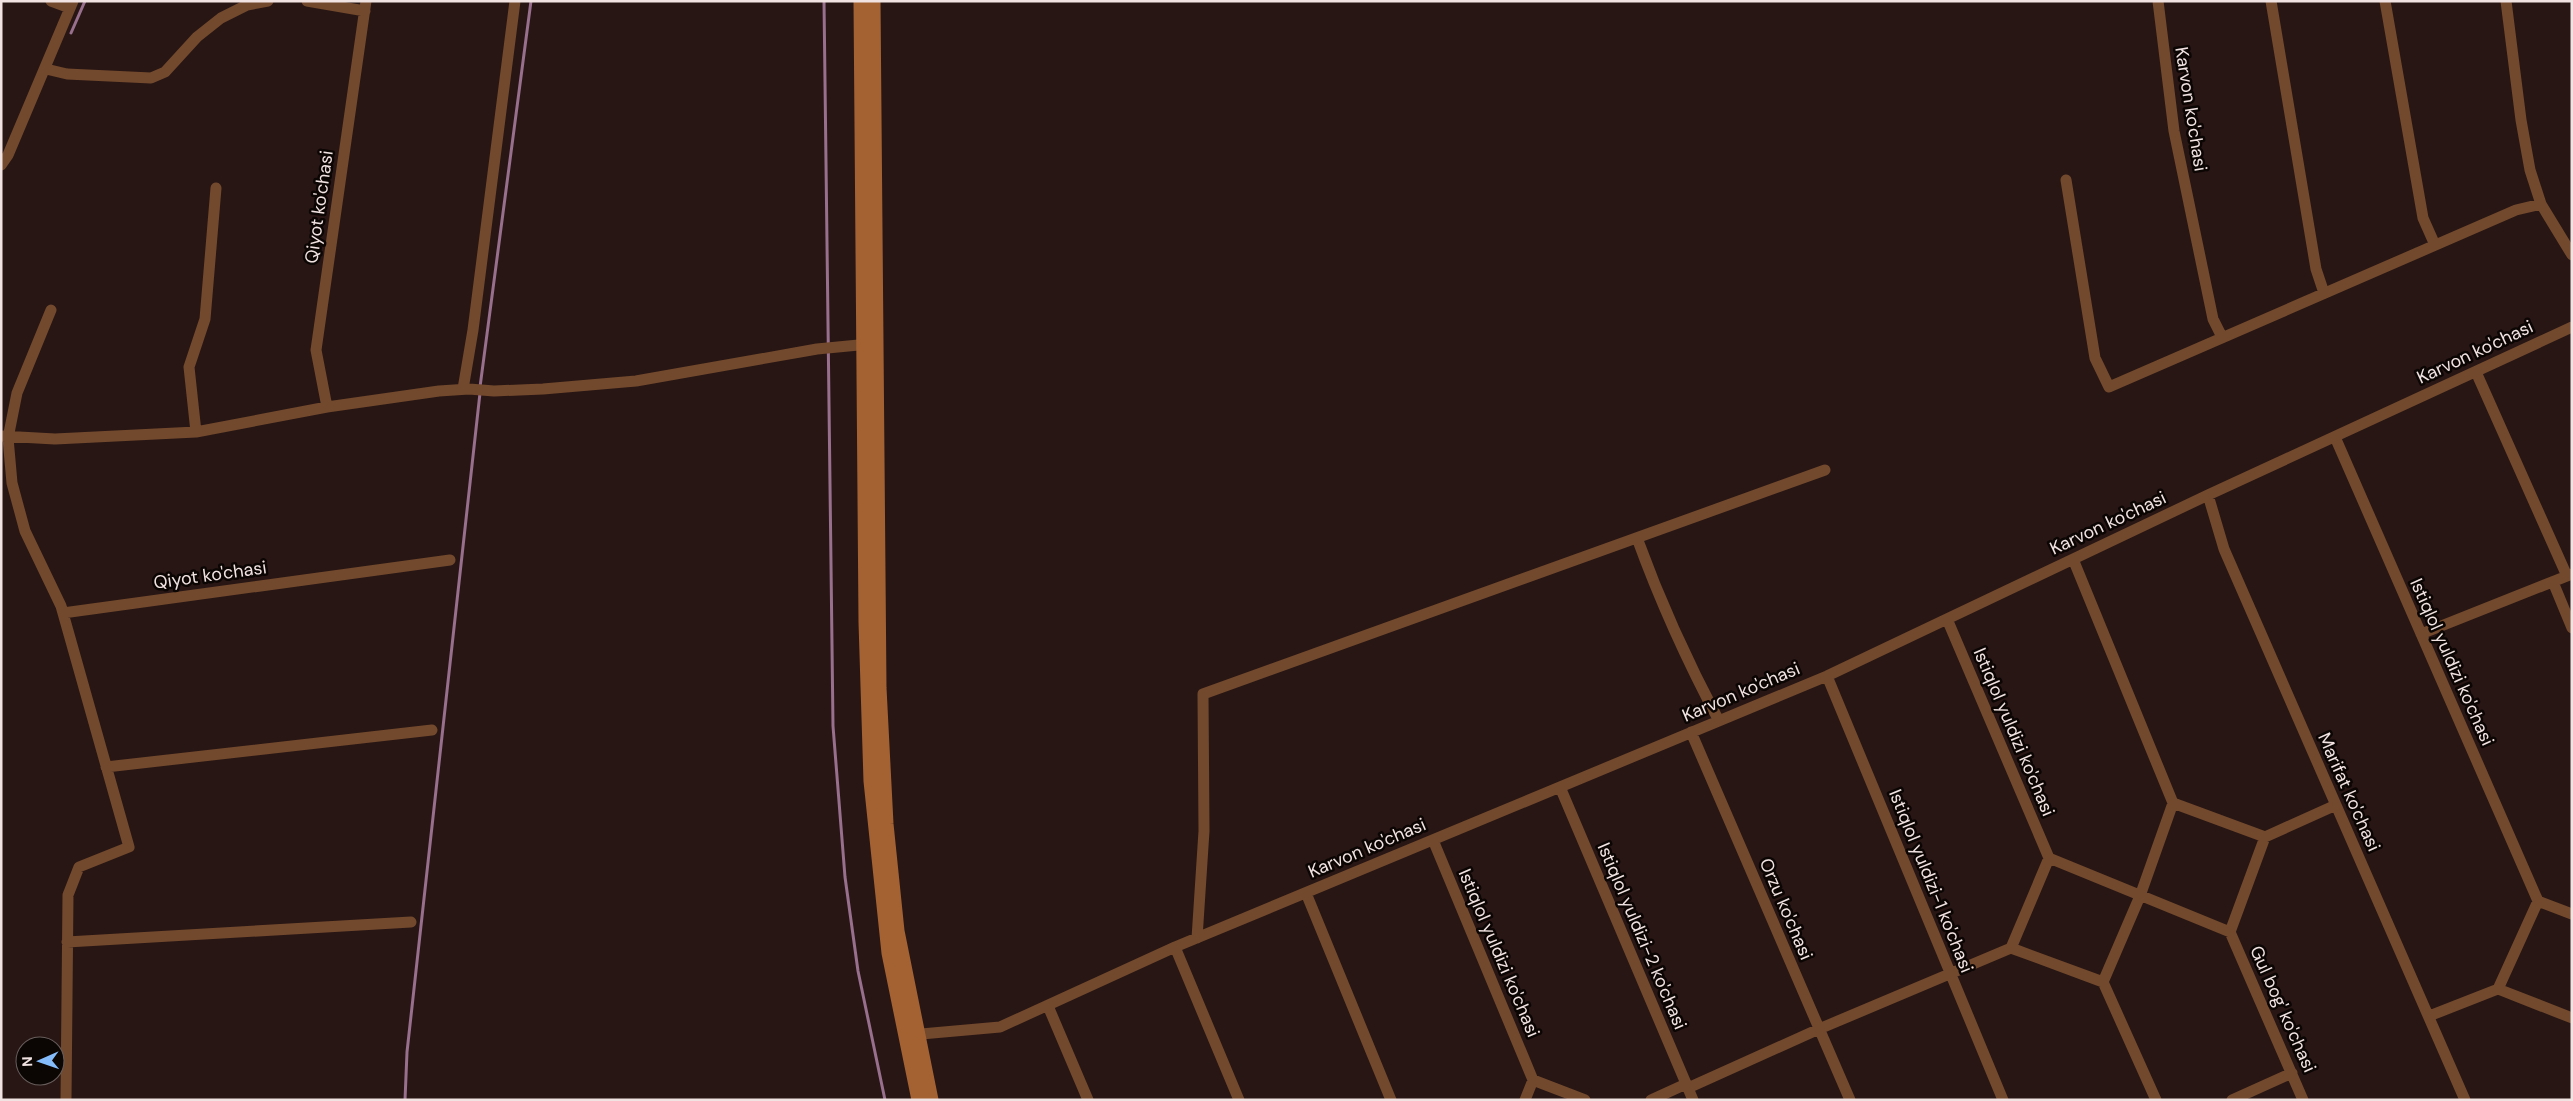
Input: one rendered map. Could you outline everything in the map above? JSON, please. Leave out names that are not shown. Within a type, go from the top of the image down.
[{"type":"main road","points":[[861,1],[880,688],[886,824],[919,1100]]},
{"type":"main road","points":[[870,344],[873,1]]},
{"type":"main road","points":[[911,1035],[931,1100]]},
{"type":"street","points":[[1,165],[8,155],[46,69],[71,5],[51,1]]},
{"type":"street","points":[[46,69],[67,74],[150,78],[165,72],[197,37],[221,18],[247,5],[268,1]]},
{"type":"street","name":"Qiyot ko'chasi","points":[[308,1],[365,6],[316,350],[328,407]]},
{"type":"street","points":[[466,389],[515,1]]},
{"type":"street","name":"Karvon ko'chasi","points":[[2158,1],[2174,132],[2213,319],[2222,337]]},
{"type":"street","points":[[2271,1],[2316,269],[2324,293]]},
{"type":"street","points":[[2385,1],[2423,218],[2435,245]]},
{"type":"street","points":[[2506,1],[2521,120],[2530,170],[2541,204],[2572,255]]},
{"type":"street","points":[[2066,180],[2095,358],[2109,387],[2516,210],[2541,204]]},
{"type":"street","points":[[196,432],[189,367],[205,319],[216,188]]},
{"type":"street","points":[[51,310],[17,393],[5,437],[12,483],[25,531],[63,613],[129,847],[79,867],[68,895],[66,1100]]},
{"type":"street","name":"Karvon ko'chasi","points":[[911,1035],[1000,1027],[1175,947],[1827,676],[2208,495],[2572,327]]},
{"type":"street","points":[[5,437],[55,440],[196,432],[328,407],[466,389],[494,391],[636,381],[817,349],[870,344]]},
{"type":"street","points":[[2421,634],[2569,575],[2476,372]]},
{"type":"street","name":"Istiqlol yuldizi ko'chasi","points":[[2335,437],[2538,901]]},
{"type":"street","points":[[1197,938],[1204,831],[1203,694],[1825,470]]},
{"type":"street","name":"Marifat ko'chasi","points":[[2208,495],[2224,549],[2465,1100]]},
{"type":"street","points":[[1637,538],[1661,606],[1684,656],[1719,720]]},
{"type":"street","points":[[2073,559],[2173,803],[2140,896],[2103,982]]},
{"type":"street","name":"Qiyot ko'chasi","points":[[63,613],[450,560]]},
{"type":"street","points":[[2553,582],[2572,628]]},
{"type":"street","name":"Istiqlol yuldizi ko'chasi","points":[[1947,619],[2049,858]]},
{"type":"street","name":"Istiqlol yuldizi-1 ko'chasi","points":[[1827,676],[2003,1100]]},
{"type":"street","points":[[106,767],[432,730]]},
{"type":"street","name":"Orzu ko'chasi","points":[[1691,732],[1850,1100]]},
{"type":"street","name":"Istiqlol yuldizi-2 ko'chasi","points":[[1560,787],[1693,1100]]},
{"type":"street","points":[[2173,803],[2265,837],[2336,805]]},
{"type":"street","points":[[2011,948],[2049,858],[2230,932],[2265,837]]},
{"type":"street","name":"Istiqlol yuldizi ko'chasi","points":[[1433,840],[1533,1080]]},
{"type":"street","points":[[1306,892],[1391,1100]]},
{"type":"street","points":[[2498,989],[2538,901],[2572,914]]},
{"type":"street","points":[[67,942],[411,922]]},
{"type":"street","name":"Gul bog' ko'chasi","points":[[2230,932],[2304,1100]]},
{"type":"street","points":[[1175,947],[1240,1100]]},
{"type":"street","points":[[1651,1100],[2011,948],[2103,982],[2156,1100]]},
{"type":"street","points":[[2429,1016],[2498,989],[2572,1018]]},
{"type":"street","points":[[1048,1006],[1088,1100]]},
{"type":"street","points":[[2232,1100],[2292,1073]]},
{"type":"street","points":[[1525,1100],[1533,1080],[1584,1100]]},
{"type":"waterway","points":[[71,33],[85,1]]},
{"type":"waterway","points":[[480,387],[531,1]]},
{"type":"waterway","points":[[824,1],[833,726],[845,877],[858,971],[885,1100]]},
{"type":"waterway","points":[[405,1100],[407,1052],[480,393]]}]
